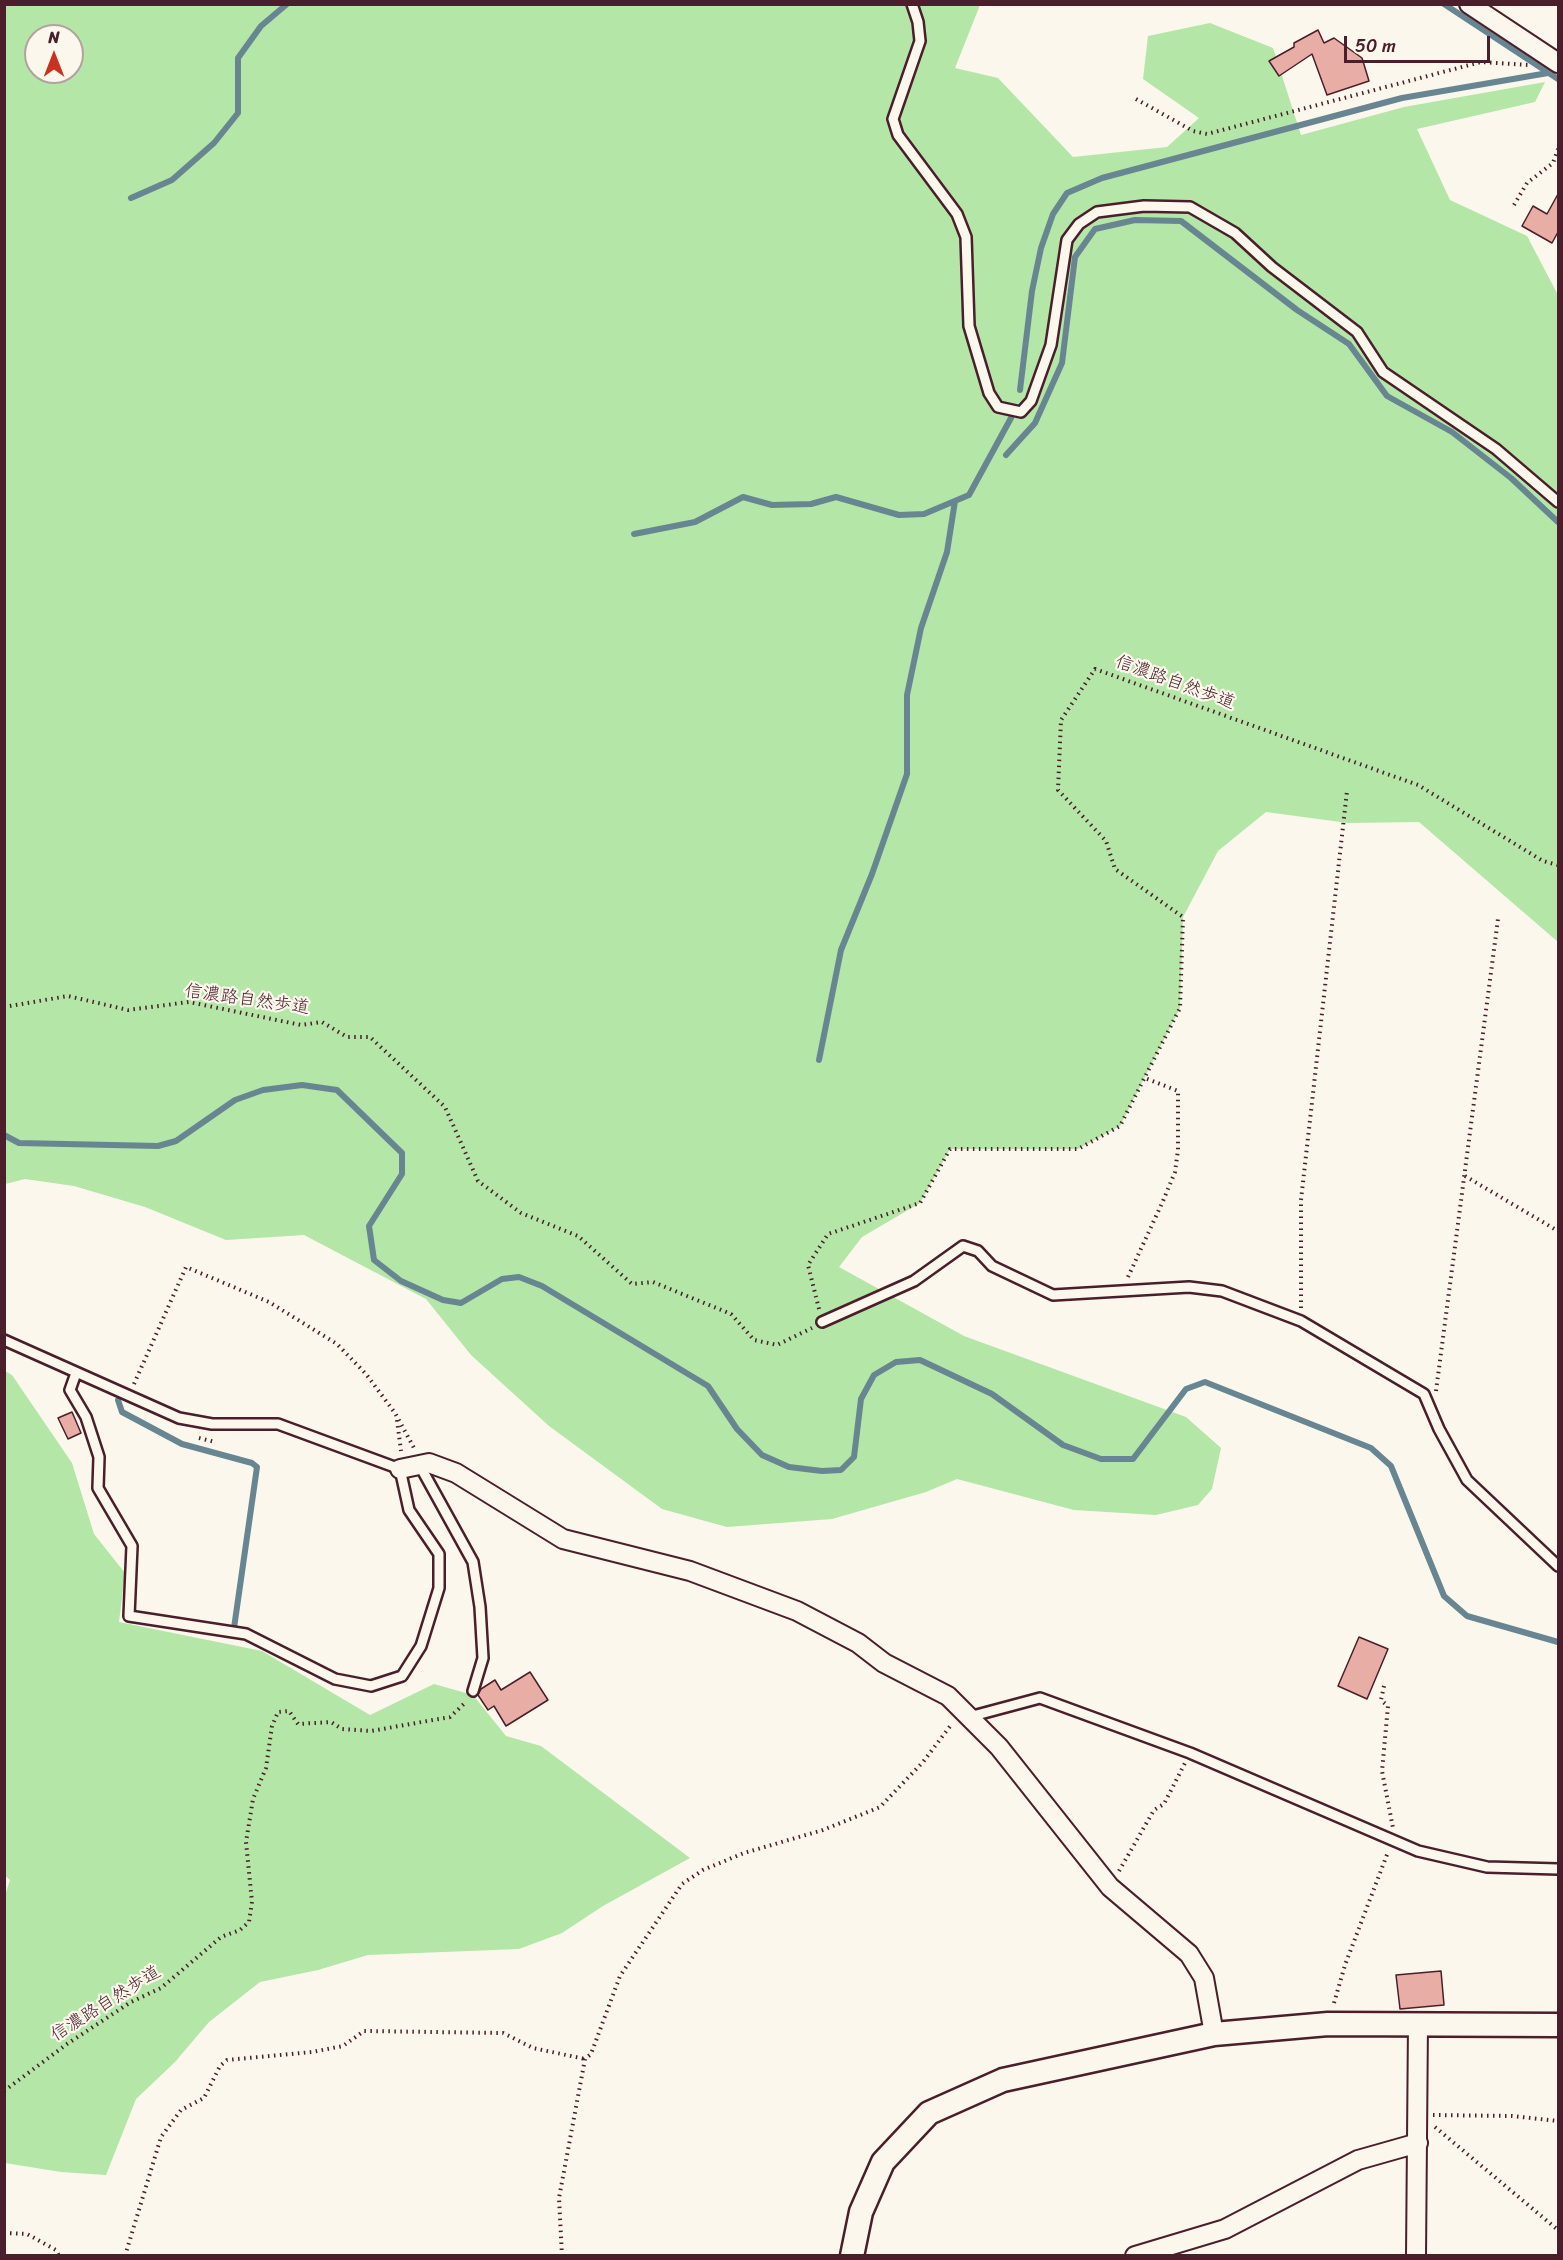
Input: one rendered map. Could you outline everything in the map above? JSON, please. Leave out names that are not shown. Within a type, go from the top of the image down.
[{"type":"street","points":[[1469,4],[1558,63]]},
{"type":"street","points":[[400,1469],[424,1465],[456,1473],[563,1539],[690,1571],[797,1611],[858,1643],[884,1663],[948,1696],[999,1747],[1110,1887],[1189,1954],[1204,1978],[1214,2034]]},
{"type":"street","points":[[1416,2256],[1418,2023]]},
{"type":"street","points":[[852,2256],[861,2212],[883,2162],[929,2113],[1003,2080],[1214,2034],[1328,2024],[1558,2025]]},
{"type":"street","points":[[1135,2256],[1225,2229],[1358,2160],[1418,2143]]},
{"type":"lane","points":[[912,4],[918,22],[920,41],[893,119],[898,135],[957,214],[966,237],[969,326],[989,393],[998,407],[1021,412],[1031,401],[1051,345],[1067,240],[1078,224],[1097,212],[1144,206],[1190,207],[1235,233],[1272,267],[1357,332],[1383,372],[1496,449],[1558,502]]},
{"type":"lane","points":[[822,1322],[914,1281],[963,1246],[978,1251],[992,1266],[1053,1295],[1189,1287],[1222,1291],[1301,1321],[1424,1394],[1439,1430],[1467,1480],[1558,1566]]},
{"type":"lane","points":[[4,1340],[179,1418],[201,1422],[278,1424],[400,1469],[409,1510],[439,1554],[439,1588],[424,1636],[402,1676],[371,1686],[335,1679],[246,1634],[129,1616],[132,1546],[98,1488],[99,1457],[86,1417],[70,1390],[76,1373]]},
{"type":"lane","points":[[424,1465],[473,1562],[480,1607],[483,1658],[474,1691]]},
{"type":"lane","points":[[966,1713],[1040,1698],[1190,1753],[1418,1851],[1487,1867],[1558,1869]]},
{"type":"path","points":[[1136,99],[1193,131],[1207,134],[1481,62],[1525,66]]},
{"type":"path","points":[[1514,205],[1527,183],[1553,163],[1558,149]]},
{"type":"path","name":"信濃路自然歩道","points":[[4,1007],[68,996],[128,1010],[189,1002],[301,1025],[322,1022],[347,1037],[370,1038],[445,1107],[478,1181],[521,1214],[578,1236],[632,1284],[653,1282],[731,1314],[754,1340],[777,1345],[822,1322],[808,1265],[828,1234],[920,1203],[950,1149],[1078,1149],[1120,1126],[1180,1008],[1183,918],[1115,869],[1106,841],[1058,790],[1061,720],[1095,669],[1418,784],[1543,861],[1558,865]]},
{"type":"path","points":[[1301,1321],[1301,1200],[1347,791]]},
{"type":"path","points":[[1429,1405],[1438,1388],[1498,920]]},
{"type":"path","points":[[1121,1291],[1163,1202],[1174,1172],[1178,1150],[1178,1091],[1145,1078]]},
{"type":"path","points":[[1465,1176],[1558,1231]]},
{"type":"path","points":[[129,1396],[186,1268],[269,1302],[336,1344],[366,1374],[396,1413],[424,1465]]},
{"type":"path","points":[[396,1413],[402,1444],[400,1469]]},
{"type":"path","points":[[1328,2024],[1345,1965],[1393,1840],[1394,1820],[1382,1771],[1388,1706],[1381,1700],[1384,1686]]},
{"type":"path","name":"信濃路自然歩道","points":[[4,2091],[130,2002],[161,1988],[221,1937],[240,1929],[249,1922],[252,1902],[246,1842],[254,1799],[266,1768],[272,1726],[278,1713],[290,1711],[298,1724],[331,1722],[342,1729],[371,1731],[450,1717],[462,1709],[474,1691]]},
{"type":"path","points":[[562,2256],[559,2198],[585,2059],[591,2054],[620,1976],[682,1884],[703,1870],[744,1853],[823,1830],[880,1807],[966,1713]]},
{"type":"path","points":[[1110,1887],[1154,1810],[1164,1804],[1190,1753]]},
{"type":"path","points":[[125,2256],[161,2137],[181,2110],[204,2098],[220,2066],[227,2060],[312,2052],[343,2046],[364,2031],[503,2033],[533,2048],[585,2059]]},
{"type":"path","points":[[1417,2115],[1512,2116],[1558,2121]]},
{"type":"path","points":[[1417,2115],[1450,2138],[1558,2230]]},
{"type":"path","points":[[4,2233],[27,2234],[56,2250],[59,2256]]},
{"type":"green space","points":[[4,5],[980,5],[955,68],[998,78],[1073,157],[1167,147],[1199,118],[1143,79],[1148,36],[1210,23],[1273,48],[1301,135],[1404,107],[1545,82],[1535,102],[1417,129],[1450,200],[1527,236],[1558,295],[1558,942],[1419,822],[1348,823],[1266,812],[1218,851],[1183,917],[1180,1008],[1120,1126],[1078,1149],[950,1149],[920,1203],[862,1237],[839,1267],[964,1336],[1186,1417],[1221,1448],[1212,1489],[1198,1505],[1156,1515],[1074,1510],[957,1479],[926,1492],[832,1519],[727,1527],[662,1509],[549,1426],[471,1355],[426,1299],[304,1235],[226,1240],[145,1207],[74,1186],[25,1179],[5,1184]]},
{"type":"green space","points":[[5,1371],[12,1375],[72,1463],[94,1534],[125,1573],[119,1622],[262,1651],[370,1715],[434,1684],[473,1695],[506,1736],[541,1746],[690,1858],[603,1906],[562,1933],[519,1949],[368,1955],[318,1970],[260,1982],[209,2022],[175,2062],[136,2099],[106,2175],[61,2172],[5,2163],[4,1898],[10,1880],[4,1875]]},
{"type":"building","points":[[1318,30],[1324,43],[1334,38],[1362,58],[1369,81],[1327,95],[1312,54],[1279,76],[1269,61],[1294,47],[1294,43]]},
{"type":"building","points":[[1558,194],[1558,232],[1552,243],[1522,226],[1533,206],[1547,214]]},
{"type":"building","points":[[72,1412],[81,1433],[68,1439],[58,1418]]},
{"type":"building","points":[[1359,1637],[1388,1649],[1367,1699],[1338,1686]]},
{"type":"building","points":[[530,1672],[548,1700],[506,1726],[494,1706],[488,1710],[478,1695],[481,1689],[495,1680],[501,1690]]},
{"type":"building","points":[[1441,1971],[1444,2005],[1400,2009],[1396,1975]]},
{"type":"waterway","points":[[131,198],[172,180],[214,143],[238,113],[238,58],[261,26],[287,4]]},
{"type":"waterway","points":[[1444,4],[1558,79]]},
{"type":"waterway","points":[[1020,390],[1032,291],[1041,248],[1053,214],[1067,193],[1102,178],[1402,98],[1548,73]]},
{"type":"waterway","points":[[1006,455],[1035,423],[1062,363],[1075,257],[1095,229],[1135,220],[1181,221],[1297,310],[1349,344],[1387,396],[1452,432],[1511,478],[1558,522]]},
{"type":"waterway","points":[[634,534],[695,522],[743,497],[772,505],[811,504],[836,497],[899,515],[924,514],[969,495],[1011,418]]},
{"type":"waterway","points":[[819,1060],[841,950],[872,874],[907,774],[907,695],[921,628],[947,552],[955,501]]},
{"type":"waterway","points":[[4,1135],[19,1143],[158,1146],[176,1141],[235,1100],[263,1090],[302,1085],[337,1090],[402,1153],[402,1174],[369,1226],[374,1260],[401,1281],[443,1300],[461,1303],[502,1279],[519,1277],[542,1286],[708,1386],[737,1429],[762,1455],[789,1467],[822,1471],[841,1470],[854,1457],[861,1399],[874,1375],[896,1362],[920,1360],[992,1394],[1063,1445],[1101,1459],[1133,1459],[1186,1389],[1205,1382],[1371,1448],[1391,1466],[1444,1596],[1467,1616],[1558,1642]]},
{"type":"waterway","points":[[118,1400],[122,1412],[182,1444],[252,1463],[257,1467],[234,1628]]}]
